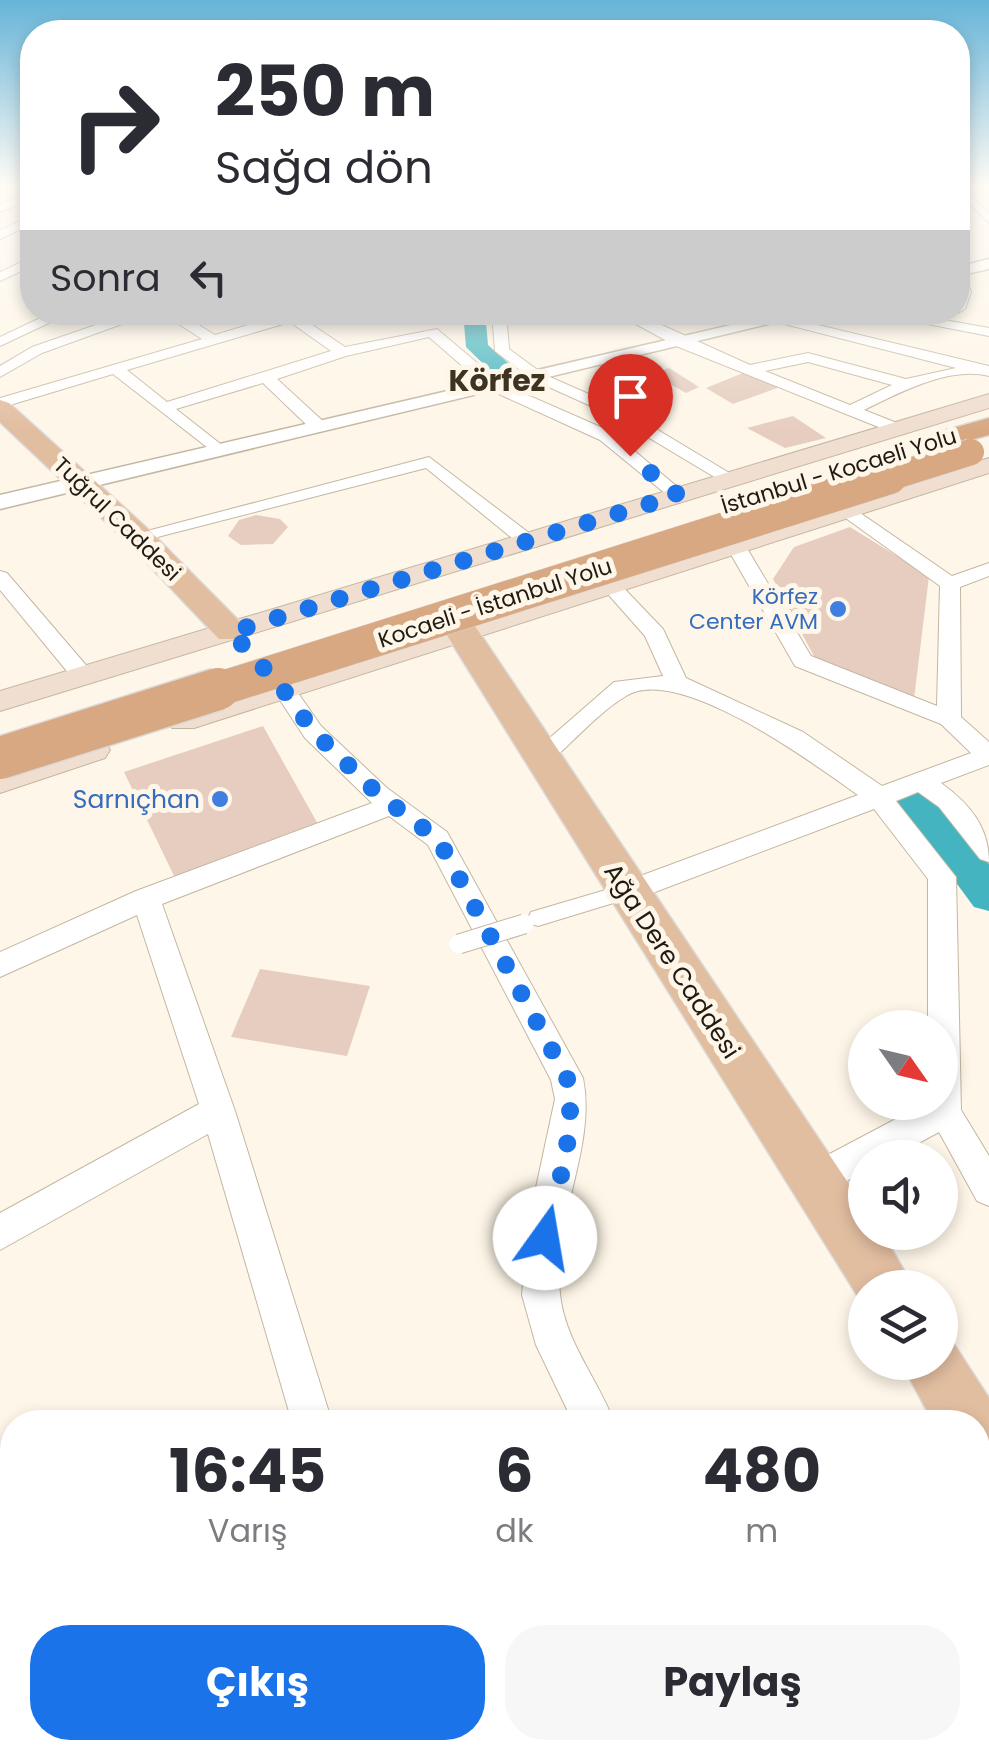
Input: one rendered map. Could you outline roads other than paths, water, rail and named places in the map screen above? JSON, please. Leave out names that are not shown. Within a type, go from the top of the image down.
[{"type":"highway","name":"İstanbul - Kocaeli Yolu","points":[[0,729],[977,446]]},
{"type":"highway","name":"Kocaeli - İstanbul Yolu","points":[[0,758],[977,446]]},
{"type":"main road","points":[[0,701],[989,401]]},
{"type":"main road","name":"Tuğrul Caddesi","points":[[0,405],[138,536],[217,636]]},
{"type":"main road","points":[[0,781],[847,510],[977,446]]},
{"type":"main road","points":[[541,540],[609,584]]},
{"type":"main road","name":"Ağa Dere Caddesi","points":[[462,632],[626,892],[875,1270]]},
{"type":"main road","points":[[217,636],[282,688]]},
{"type":"main road","points":[[217,636],[232,646],[264,682],[252,698]]},
{"type":"main road","points":[[942,1380],[961,1410]]},
{"type":"street","points":[[0,342],[37,325]]},
{"type":"street","points":[[0,372],[37,350],[110,325]]},
{"type":"street","points":[[189,325],[211,338]]},
{"type":"street","points":[[0,405],[254,325]]},
{"type":"street","points":[[302,325],[342,352]]},
{"type":"street","points":[[499,325],[502,351],[538,377],[618,412],[732,480]]},
{"type":"street","points":[[646,325],[681,343],[896,429]]},
{"type":"street","points":[[0,502],[757,325]]},
{"type":"street","points":[[798,325],[982,370]]},
{"type":"street","points":[[164,408],[342,352],[432,332],[496,387],[606,436],[678,495]]},
{"type":"street","points":[[750,370],[808,357],[906,384]]},
{"type":"street","points":[[113,367],[217,450]]},
{"type":"street","points":[[852,410],[906,384],[982,370]]},
{"type":"street","points":[[266,377],[319,427]]},
{"type":"street","points":[[138,536],[429,462],[541,540]]},
{"type":"street","points":[[847,510],[950,584]]},
{"type":"street","points":[[460,944],[626,892],[989,756],[949,719],[803,661],[735,544]]},
{"type":"street","points":[[950,584],[989,568]]},
{"type":"street","points":[[0,577],[84,676]]},
{"type":"street","points":[[609,584],[654,634],[677,682]]},
{"type":"street","points":[[949,719],[950,584]]},
{"type":"street","points":[[541,756],[622,687],[677,682],[794,738],[878,797],[942,877],[944,1010]]},
{"type":"street","points":[[282,688],[314,732],[392,805],[438,839],[567,1078],[572,1098],[545,1238],[541,1294],[557,1348],[588,1410]]},
{"type":"street","points":[[922,782],[948,801],[989,852]]},
{"type":"street","points":[[0,965],[146,899],[392,805]]},
{"type":"street","points":[[146,899],[218,1111],[308,1410]]},
{"type":"street","points":[[0,1232],[218,1111]]},
{"type":"street","points":[[817,1179],[930,1120]]},
{"type":"street","points":[[950,1120],[989,1189]]},
{"type":"waterway","points":[[475,325],[477,347],[509,376]]},
{"type":"waterway","points":[[916,801],[989,895]]},
{"type":"place","name":"Körfez Center AVM","points":[[838,609]]},
{"type":"place","name":"Sarnıçhan","points":[[220,799]]},
{"type":"district","name":"Körfez","points":[[497,380]]}]
